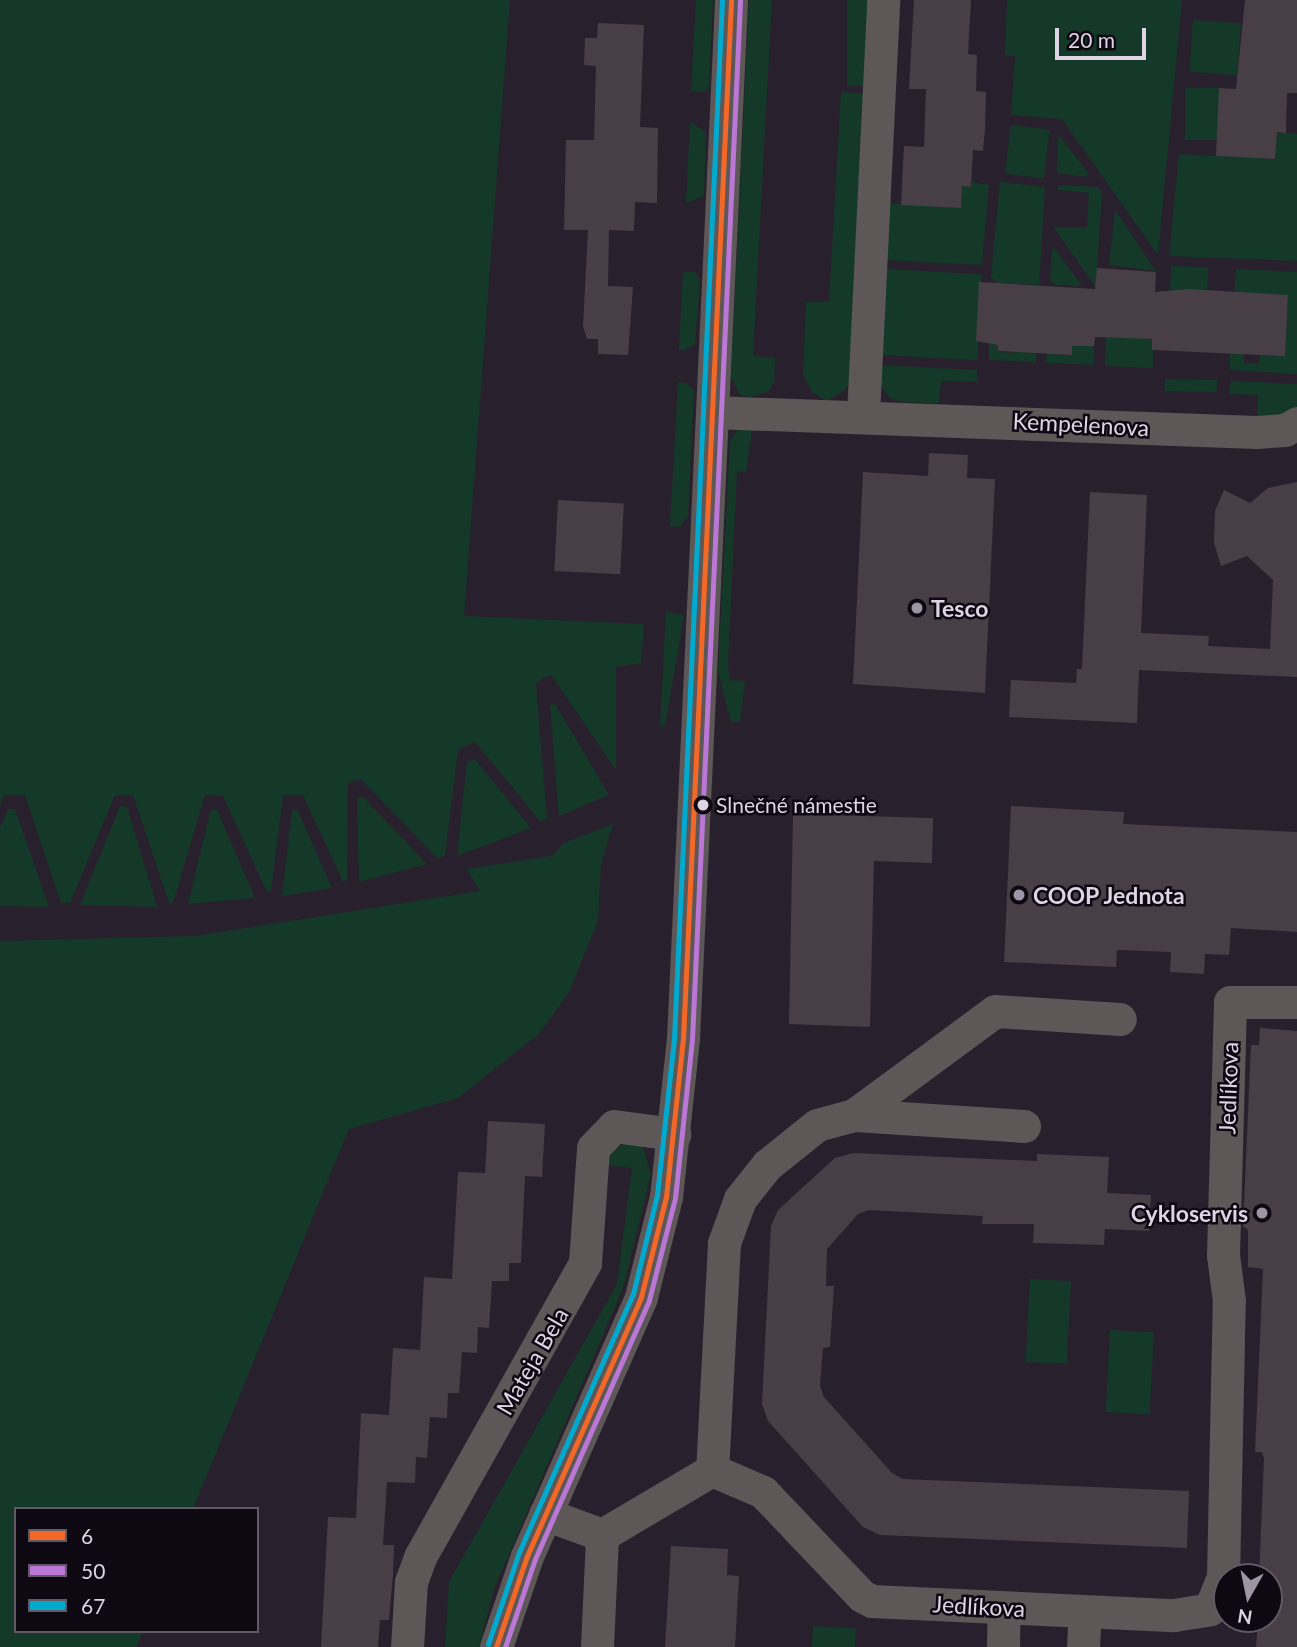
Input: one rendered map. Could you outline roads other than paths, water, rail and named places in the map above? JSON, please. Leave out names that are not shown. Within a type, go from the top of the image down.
[{"type":"street","points":[[496,1647],[545,1514],[641,1297],[666,1197],[674,1135],[689,912],[731,0]]},
{"type":"street","points":[[863,415],[883,0]]},
{"type":"street","name":"Kempelenova","points":[[712,412],[863,415],[1256,432],[1285,430],[1297,423]]},
{"type":"street","name":"Jedlíkova","points":[[712,1470],[763,1492],[862,1596],[1085,1612],[1174,1615],[1210,1609],[1223,1577],[1229,1301],[1223,1255],[1230,1002],[1297,1002]]},
{"type":"street","points":[[854,1115],[995,1010],[1120,1019]]},
{"type":"street","points":[[602,1535],[712,1470],[724,1242],[733,1215],[767,1165],[790,1143],[817,1125],[854,1115],[1024,1126]]},
{"type":"street","name":"Mateja Bela","points":[[407,1647],[411,1583],[420,1557],[585,1263],[593,1148],[614,1126],[674,1135]]},
{"type":"street","points":[[545,1514],[602,1535]]},
{"type":"street","points":[[597,1647],[602,1535]]},
{"type":"street","points":[[1003,1647],[1004,1608]]},
{"type":"street","points":[[1083,1647],[1085,1612]]},
{"type":"place","name":"Tesco","points":[[917,608]]},
{"type":"place","name":"Slnečné námestie","points":[[703,805]]},
{"type":"place","name":"COOP Jednota","points":[[1019,895]]},
{"type":"place","name":"Cykloservis","points":[[1262,1213]]}]
